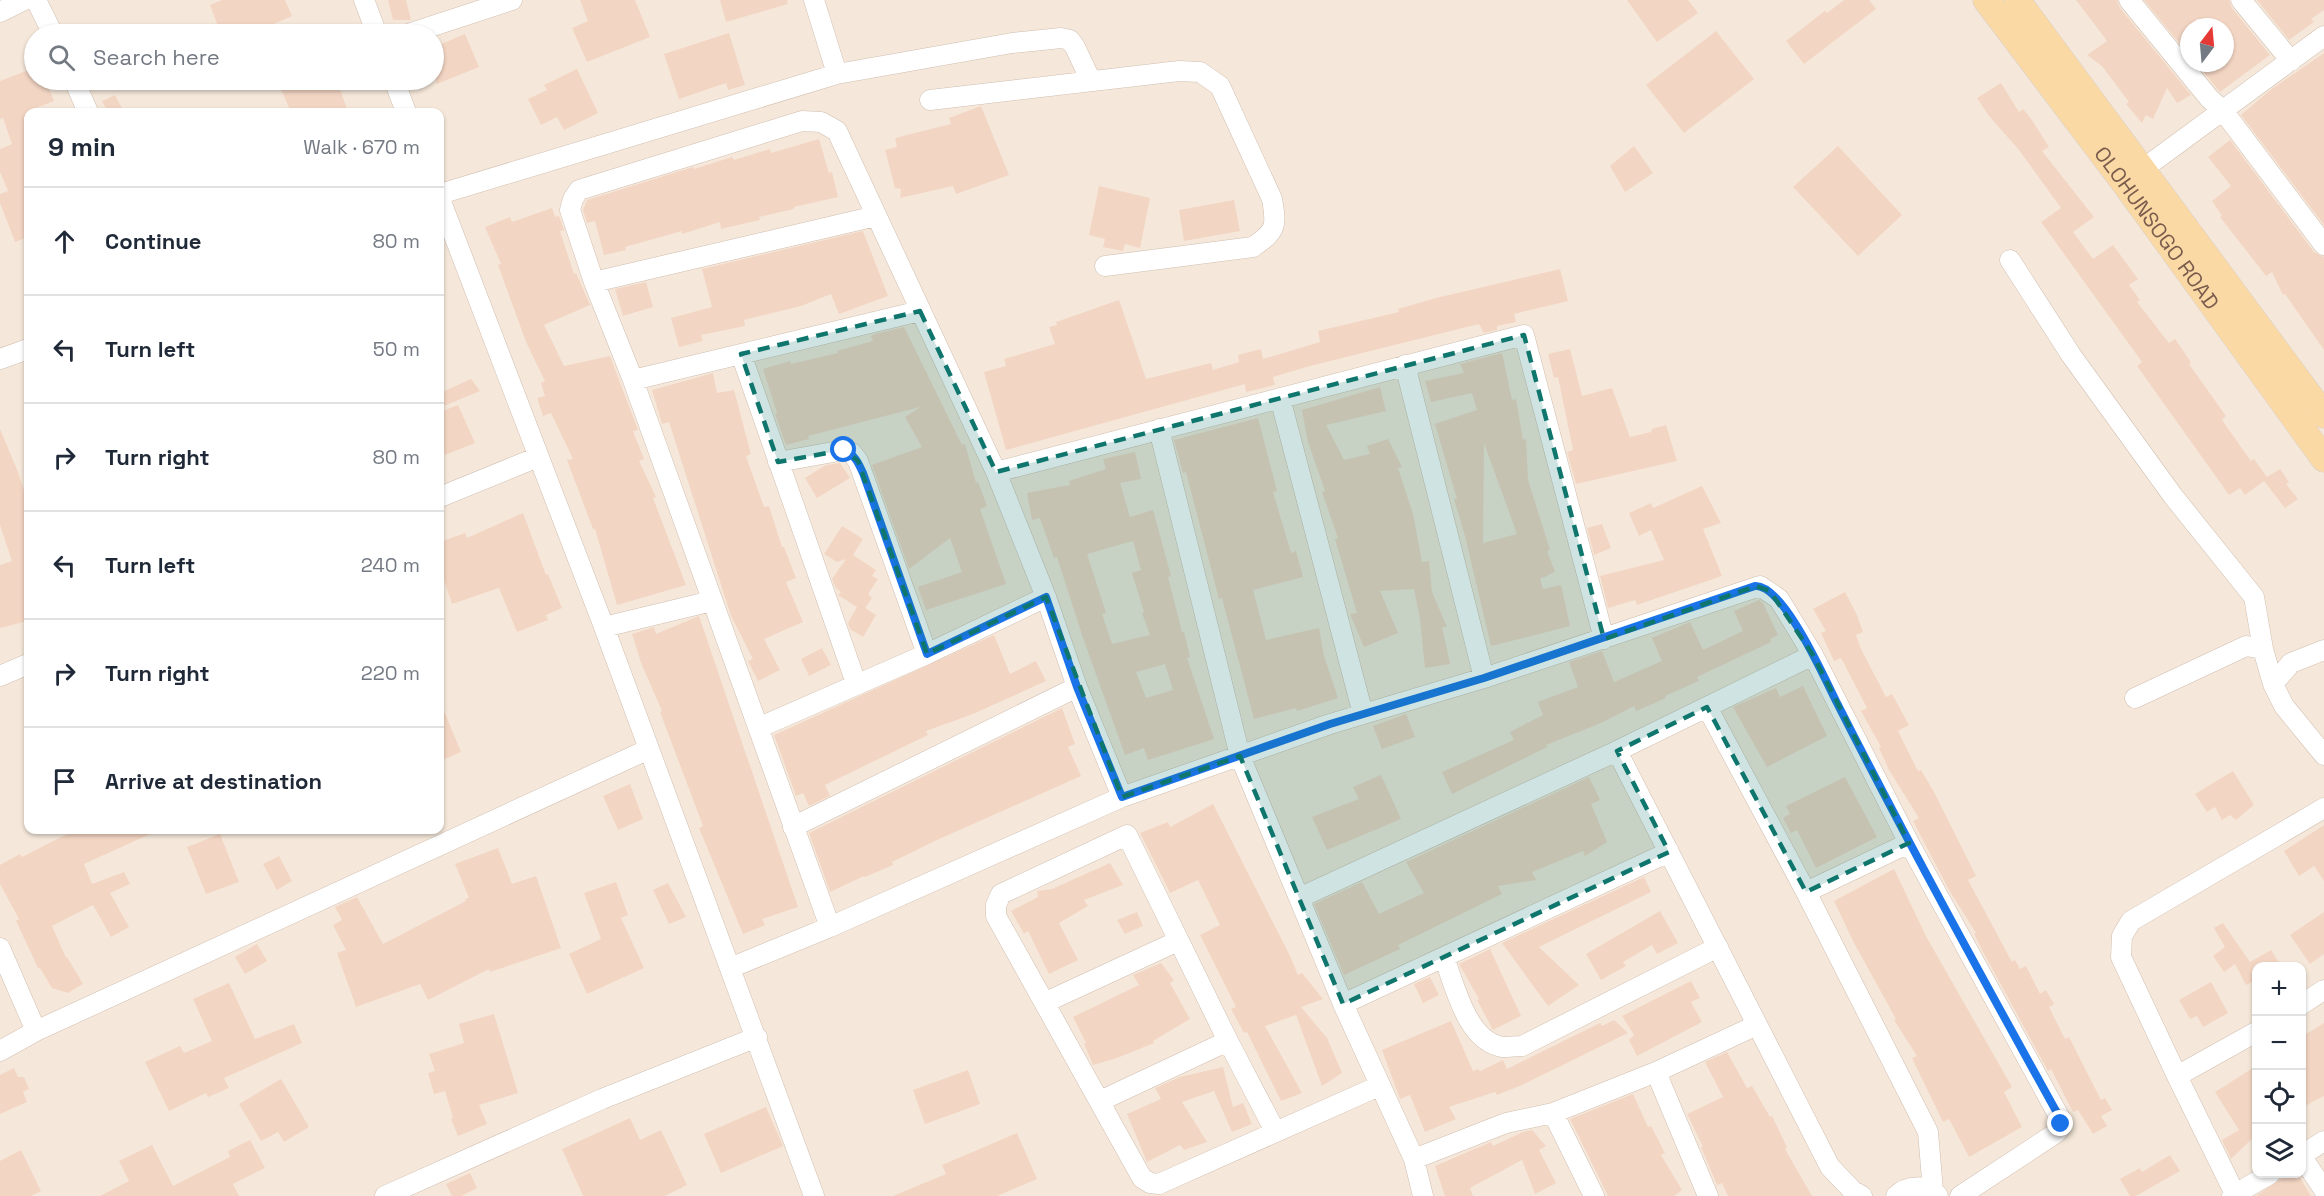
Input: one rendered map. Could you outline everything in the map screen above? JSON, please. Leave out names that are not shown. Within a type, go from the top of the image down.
[{"type":"main road","name":"OLOHUNSOGO ROAD","points":[[1986,0],[2125,184],[2324,459]]},
{"type":"main road","name":"OLOHUNSOGO ROAD","points":[[2017,0],[2324,416]]},
{"type":"street","points":[[0,12],[24,0]]},
{"type":"street","points":[[36,0],[48,24]]},
{"type":"street","points":[[363,0],[373,24]]},
{"type":"street","points":[[439,24],[512,0]]},
{"type":"street","points":[[814,0],[837,74]]},
{"type":"street","points":[[2129,0],[2209,98],[2224,112],[2324,245]]},
{"type":"street","points":[[2241,0],[2291,62]]},
{"type":"street","points":[[2143,169],[2224,112],[2324,36]]},
{"type":"street","points":[[444,193],[837,74],[1012,43],[1060,38],[1070,40],[1091,81]]},
{"type":"street","points":[[930,100],[1179,71],[1200,72],[1220,86],[1272,200],[1275,218],[1271,234],[1253,247],[1105,266]]},
{"type":"street","points":[[78,90],[86,108]]},
{"type":"street","points":[[398,90],[404,108]]},
{"type":"street","points":[[830,927],[633,380],[594,282],[570,210],[579,190],[802,120],[821,122],[837,131],[996,472],[1046,597],[1077,687],[1122,797]]},
{"type":"street","points":[[444,210],[604,627],[814,1196]]},
{"type":"street","points":[[594,282],[876,216]]},
{"type":"street","points":[[2010,260],[2070,354],[2166,487],[2254,597],[2263,649],[2273,684],[2284,706],[2324,755]]},
{"type":"street","points":[[633,380],[920,310]]},
{"type":"street","points":[[996,472],[1524,335],[1604,639]]},
{"type":"street","points":[[0,359],[24,350]]},
{"type":"street","points":[[741,354],[856,683]]},
{"type":"street","points":[[1405,365],[1484,678]]},
{"type":"street","points":[[1280,398],[1363,714]]},
{"type":"street","points":[[1159,429],[1240,756],[1343,1004],[1414,1159],[1423,1196]]},
{"type":"street","points":[[778,462],[844,450],[852,453],[858,460],[927,654]]},
{"type":"street","points":[[444,495],[538,457]]},
{"type":"street","points":[[730,968],[830,927],[1122,797],[1363,714],[1484,678],[1760,586],[1779,599],[1813,655],[1909,843],[2061,1120],[2060,1128],[2056,1133],[1960,1196]]},
{"type":"street","points":[[758,728],[856,683],[927,654],[1046,597]]},
{"type":"street","points":[[604,627],[712,600]]},
{"type":"street","points":[[2135,698],[2246,645],[2263,649]]},
{"type":"street","points":[[2273,684],[2292,663],[2324,650]]},
{"type":"street","points":[[1299,898],[1617,751],[1813,655]]},
{"type":"street","points":[[0,676],[24,666]]},
{"type":"street","points":[[793,827],[1077,687]]},
{"type":"street","points":[[1707,707],[1806,892],[1928,1132],[1935,1193],[1915,1186],[1896,1196]]},
{"type":"street","points":[[0,1051],[36,1031],[649,750]]},
{"type":"street","points":[[1617,751],[1830,1167],[1853,1191],[1862,1196]]},
{"type":"street","points":[[2262,1178],[2234,1195],[2121,957],[2122,936],[2131,921],[2324,808]]},
{"type":"street","points":[[1275,1131],[1127,835],[1001,894],[996,905],[996,916],[1046,1002],[1142,1178],[1150,1183],[1159,1184],[1379,1086]]},
{"type":"street","points":[[1806,892],[1909,843]]},
{"type":"street","points":[[1343,1004],[1669,852]]},
{"type":"street","points":[[1046,1002],[1178,941]]},
{"type":"street","points":[[1444,957],[1470,1023],[1478,1034],[1491,1044],[1504,1047],[1522,1046],[1718,947]]},
{"type":"street","points":[[0,948],[36,1031]]},
{"type":"street","points":[[2306,1001],[2324,990]]},
{"type":"street","points":[[1414,1159],[1506,1123],[1553,1113],[1656,1072],[1757,1024]]},
{"type":"street","points":[[2177,1076],[2252,1034]]},
{"type":"street","points":[[385,1196],[602,1099],[757,1037]]},
{"type":"street","points":[[1100,1101],[1228,1041]]},
{"type":"street","points":[[1656,1072],[1708,1196]]},
{"type":"street","points":[[1553,1113],[1594,1196]]},
{"type":"street","points":[[2306,1153],[2324,1141]]},
{"type":"street","points":[[2306,1163],[2324,1190]]},
{"type":"highlighted area","points":[[920,311],[996,472],[1524,335],[1604,639],[1756,586],[1770,591],[1813,655],[1909,843],[1806,892],[1707,707],[1617,751],[1669,852],[1343,1004],[1240,756],[1122,797],[1046,597],[927,654],[858,461],[844,450],[778,462],[741,354]]},
{"type":"shaded area","points":[[0,0],[2324,0],[2324,1196],[0,1196]]},
{"type":"building","points":[[222,0],[285,0],[292,16],[274,24],[217,24],[210,5]]},
{"type":"building","points":[[388,0],[406,0],[411,20],[393,20]]},
{"type":"building","points":[[580,0],[635,0],[650,37],[587,62],[572,28],[588,21]]},
{"type":"building","points":[[720,0],[787,0],[788,4],[726,22]]},
{"type":"building","points":[[1627,0],[1688,0],[1698,13],[1657,42]]},
{"type":"building","points":[[1844,0],[1869,0],[1876,9],[1804,64],[1786,41],[1825,11],[1827,13]]},
{"type":"building","points":[[2076,0],[2117,0],[2120,8],[2191,95],[2177,103],[2167,88],[2153,119],[2146,115],[2142,123],[2126,104],[2129,102],[2102,66],[2087,55],[2107,41]]},
{"type":"building","points":[[2144,0],[2229,0],[2232,8],[2270,55],[2220,92],[2203,72],[2234,72],[2234,18],[2180,18],[2180,44]]},
{"type":"building","points":[[2257,0],[2324,0],[2324,10],[2311,19],[2314,22],[2289,40]]},
{"type":"building","points":[[1716,31],[1754,79],[1684,133],[1646,85]]},
{"type":"building","points":[[729,33],[745,85],[728,90],[726,83],[679,99],[664,54]]},
{"type":"building","points":[[465,34],[479,67],[444,81],[444,43]]},
{"type":"building","points":[[2324,53],[2324,225],[2241,115],[2269,91]]},
{"type":"building","points":[[577,69],[598,113],[564,130],[557,117],[541,125],[528,99],[547,90],[544,85]]},
{"type":"building","points":[[24,72],[24,90],[50,90],[54,101],[36,108],[24,108],[24,239],[15,242],[0,203],[0,194],[8,191],[0,172],[0,149],[12,144],[3,118],[0,119],[0,81]]},
{"type":"building","points":[[2001,83],[2019,112],[2023,109],[2049,147],[2042,151],[2094,217],[2073,232],[2093,259],[2113,245],[2138,279],[2129,285],[2140,300],[2137,302],[2169,343],[2175,339],[2191,362],[2189,364],[2226,416],[2222,420],[2251,461],[2254,459],[2267,477],[2280,469],[2289,482],[2286,484],[2298,499],[2285,508],[2264,481],[2245,495],[2240,488],[2229,495],[2137,366],[2142,362],[2041,222],[2061,208],[2019,150],[1989,116],[1977,98]]},
{"type":"building","points":[[281,90],[340,90],[347,108],[289,108]]},
{"type":"building","points":[[115,95],[122,108],[106,108],[102,101]]},
{"type":"building","points":[[981,106],[1009,175],[956,194],[953,186],[900,198],[901,189],[895,188],[885,150],[897,147],[895,138],[951,124],[949,118]]},
{"type":"building","points":[[819,139],[829,173],[832,172],[838,197],[794,207],[794,209],[759,217],[760,220],[721,229],[720,222],[682,234],[682,231],[604,255],[595,221],[587,223],[583,210],[587,200],[693,167],[694,169],[732,157],[734,160],[770,149],[771,153]]},
{"type":"building","points":[[2230,140],[2314,252],[2324,257],[2324,350],[2285,294],[2283,295],[2272,272],[2266,276],[2220,217],[2222,216],[2212,201],[2231,186],[2208,157]]},
{"type":"building","points":[[1634,146],[1653,173],[1625,192],[1610,166]]},
{"type":"building","points":[[1838,146],[1902,215],[1858,256],[1793,187]]},
{"type":"building","points":[[1099,186],[1150,198],[1140,248],[1125,244],[1123,251],[1103,247],[1105,239],[1089,235]]},
{"type":"building","points":[[1234,200],[1240,231],[1184,241],[1179,210]]},
{"type":"building","points":[[552,208],[555,217],[559,216],[564,230],[560,231],[574,274],[576,273],[590,305],[544,325],[564,366],[610,356],[638,430],[633,431],[644,459],[639,461],[656,497],[653,498],[686,585],[617,605],[595,529],[593,529],[567,460],[573,459],[551,413],[543,416],[537,398],[545,396],[541,383],[545,381],[526,342],[498,265],[501,264],[485,227],[510,217],[512,222]]},
{"type":"building","points":[[863,231],[888,296],[839,314],[831,294],[801,306],[744,320],[745,326],[701,335],[703,341],[679,347],[671,318],[712,307],[702,269]]},
{"type":"building","points":[[1560,269],[1568,301],[1514,314],[1516,322],[1497,326],[1497,330],[1484,333],[1479,324],[1273,377],[1275,385],[1246,392],[1245,384],[1006,450],[984,372],[1006,366],[1004,359],[1055,344],[1049,327],[1057,325],[1056,322],[1119,300],[1146,379],[1211,363],[1213,370],[1239,362],[1238,355],[1261,349],[1263,359],[1320,342],[1318,331],[1399,312],[1398,309],[1436,298]]},
{"type":"building","points":[[646,282],[653,307],[623,316],[615,289]]},
{"type":"building","points":[[904,327],[962,445],[965,444],[976,483],[978,482],[987,506],[980,509],[1006,584],[926,610],[918,587],[962,572],[950,538],[909,569],[872,465],[922,447],[905,417],[920,407],[808,436],[809,439],[786,445],[763,369],[790,361],[791,364],[838,353],[837,351],[873,341],[871,336],[875,334]]},
{"type":"building","points":[[1570,349],[1582,396],[1612,388],[1630,437],[1651,432],[1652,429],[1666,425],[1677,461],[1576,484],[1567,452],[1573,450],[1558,377],[1554,378],[1548,354]]},
{"type":"building","points":[[1502,353],[1512,400],[1516,399],[1523,440],[1526,439],[1528,480],[1555,572],[1540,579],[1543,589],[1561,585],[1570,626],[1491,646],[1454,499],[1457,499],[1435,424],[1477,410],[1472,393],[1431,402],[1425,381],[1464,373],[1460,364]],"holes":[[[1484,443],[1517,534],[1483,543]]]},
{"type":"building","points":[[713,373],[717,393],[734,390],[751,454],[746,456],[764,507],[769,506],[782,547],[784,547],[796,578],[786,582],[803,622],[764,639],[780,670],[758,681],[748,661],[753,659],[731,616],[669,422],[662,424],[652,390]]},
{"type":"building","points":[[471,379],[480,391],[444,406],[444,391]]},
{"type":"building","points":[[1380,387],[1386,411],[1326,425],[1344,460],[1370,454],[1367,446],[1388,439],[1402,467],[1398,468],[1413,514],[1422,562],[1429,561],[1432,592],[1447,627],[1442,627],[1450,664],[1425,668],[1420,619],[1414,589],[1380,591],[1398,633],[1364,647],[1350,614],[1357,613],[1335,539],[1338,538],[1322,492],[1325,491],[1308,442],[1302,410]]},
{"type":"building","points":[[458,405],[475,443],[445,455],[444,410]]},
{"type":"building","points":[[1258,418],[1277,491],[1273,492],[1291,553],[1296,551],[1303,577],[1253,590],[1266,640],[1319,628],[1324,656],[1338,698],[1297,711],[1296,708],[1254,719],[1222,598],[1219,599],[1186,472],[1183,473],[1174,440]]},
{"type":"building","points":[[0,429],[24,491],[24,622],[0,628],[0,565],[12,561],[0,525]]},
{"type":"building","points":[[1135,452],[1141,479],[1120,483],[1130,517],[1153,510],[1171,576],[1168,577],[1190,657],[1187,658],[1214,739],[1148,760],[1144,748],[1125,755],[1057,557],[1054,558],[1040,518],[1032,520],[1027,493],[1070,485],[1069,481],[1106,469],[1103,459]],"holes":[[[1133,541],[1141,570],[1132,573],[1150,635],[1112,644],[1102,614],[1106,613],[1087,554]],[[1165,664],[1173,690],[1146,698],[1136,672]]]},
{"type":"building","points":[[840,463],[850,478],[817,498],[805,478],[826,465]]},
{"type":"building","points":[[1702,486],[1721,523],[1703,529],[1722,576],[1637,605],[1635,600],[1608,608],[1600,576],[1664,560],[1651,530],[1639,536],[1629,513],[1651,503],[1653,508]]},
{"type":"building","points":[[523,513],[546,575],[548,574],[562,608],[546,615],[548,620],[517,632],[499,588],[452,604],[444,580],[444,541],[465,533],[467,538]]},
{"type":"building","points":[[1602,524],[1611,548],[1594,555],[1587,528]]},
{"type":"building","points":[[842,526],[863,539],[853,555],[876,570],[872,576],[878,579],[868,594],[872,598],[865,608],[876,615],[863,637],[850,629],[848,623],[857,607],[838,595],[841,592],[836,588],[832,579],[846,559],[837,562],[824,554]]},
{"type":"building","points":[[1845,592],[1863,632],[1856,635],[1861,649],[1886,697],[1892,694],[1909,725],[1898,731],[1918,771],[1921,770],[1934,792],[1976,876],[1968,880],[2012,962],[2015,960],[2020,969],[2026,966],[2040,994],[2046,990],[2054,1004],[2049,1007],[2065,1039],[2069,1037],[2101,1100],[2105,1098],[2112,1110],[2101,1116],[2107,1126],[2093,1134],[2078,1110],[2073,1112],[2051,1069],[2048,1071],[1982,950],[1974,934],[1976,933],[1949,890],[1913,821],[1919,818],[1889,770],[1879,748],[1881,747],[1861,711],[1867,708],[1841,658],[1834,661],[1821,633],[1826,631],[1813,609]]},
{"type":"building","points":[[1759,600],[1763,603],[1778,635],[1770,639],[1771,642],[1697,677],[1699,681],[1665,696],[1666,698],[1636,711],[1634,706],[1601,723],[1546,745],[1547,747],[1452,794],[1442,772],[1514,740],[1510,732],[1543,715],[1538,702],[1578,687],[1569,662],[1602,651],[1614,682],[1662,661],[1652,638],[1690,622],[1703,650],[1743,631],[1734,611]]},
{"type":"building","points":[[699,616],[798,907],[762,919],[765,925],[743,934],[699,828],[703,826],[632,634],[654,627],[656,634]]},
{"type":"building","points":[[994,635],[1010,674],[1036,661],[1046,681],[973,714],[926,731],[928,735],[825,785],[830,796],[809,806],[803,793],[796,796],[774,735]]},
{"type":"building","points":[[822,648],[831,665],[809,676],[801,659]]},
{"type":"building","points":[[1803,686],[1827,736],[1767,767],[1733,707],[1776,688],[1780,697]]},
{"type":"building","points":[[1062,708],[1075,744],[1068,747],[1081,776],[937,840],[892,862],[893,865],[830,892],[809,833]]},
{"type":"building","points":[[444,711],[461,752],[444,759]]},
{"type":"building","points":[[1406,714],[1415,737],[1382,749],[1373,726]]},
{"type":"building","points":[[2233,771],[2254,805],[2236,820],[2230,815],[2222,820],[2215,807],[2207,812],[2195,794]]},
{"type":"building","points":[[1381,775],[1401,819],[1327,850],[1312,817],[1359,799],[1353,787]]},
{"type":"building","points":[[1589,777],[1600,800],[1591,804],[1607,842],[1585,856],[1583,851],[1532,872],[1536,880],[1498,886],[1502,894],[1398,945],[1400,949],[1344,975],[1314,904],[1362,882],[1379,914],[1424,893],[1406,862]]},
{"type":"building","points":[[1845,777],[1877,837],[1816,868],[1797,830],[1791,833],[1783,818],[1790,814],[1786,806]]},
{"type":"building","points":[[630,784],[643,819],[618,830],[603,796]]},
{"type":"building","points":[[1213,804],[1298,975],[1302,973],[1323,999],[1301,1007],[1327,1038],[1342,1073],[1322,1086],[1296,1015],[1265,1026],[1302,1093],[1281,1101],[1247,1032],[1244,1033],[1231,1009],[1236,1007],[1200,935],[1220,925],[1198,880],[1170,893],[1140,833],[1168,822],[1170,827]]},
{"type":"building","points":[[2324,825],[2324,881],[2314,866],[2299,876],[2284,851]]},
{"type":"building","points":[[67,834],[150,834],[84,864],[92,884],[124,872],[130,884],[110,893],[129,927],[111,937],[93,905],[52,926],[66,958],[83,984],[68,993],[52,988],[38,968],[16,921],[19,919],[0,884],[0,865],[20,854],[22,857]]},
{"type":"building","points":[[220,834],[239,882],[206,894],[187,847]]},
{"type":"building","points":[[498,848],[512,884],[536,876],[561,948],[490,972],[489,969],[428,1000],[420,984],[356,1007],[337,953],[346,950],[333,925],[342,920],[335,907],[357,897],[383,944],[466,901],[465,899],[469,898],[455,864]]},
{"type":"building","points":[[279,856],[292,881],[277,890],[263,864]]},
{"type":"building","points":[[1110,863],[1123,885],[1084,900],[1088,906],[1059,923],[1078,960],[1049,974],[1028,931],[1024,934],[1011,911],[1038,897],[1037,891],[1052,889]]},
{"type":"building","points":[[1894,869],[1927,938],[2012,1087],[2004,1092],[2022,1127],[1969,1157],[1949,1119],[1943,1122],[1912,1058],[1917,1056],[1894,1020],[1896,1019],[1854,943],[1834,901]]},
{"type":"building","points":[[1644,877],[1651,892],[1539,947],[1579,985],[1548,1006],[1502,943]]},
{"type":"building","points":[[616,882],[628,915],[621,918],[644,968],[587,994],[569,954],[601,939],[584,893]]},
{"type":"building","points":[[668,883],[686,917],[669,924],[653,890]]},
{"type":"building","points":[[1660,911],[1678,943],[1657,954],[1652,945],[1623,962],[1626,966],[1601,980],[1586,954]]},
{"type":"building","points":[[1137,912],[1143,926],[1125,934],[1117,920]]},
{"type":"building","points":[[2324,912],[2324,954],[2310,964],[2290,935]]},
{"type":"building","points":[[2223,923],[2250,962],[2271,950],[2278,962],[2252,962],[2252,982],[2246,985],[2235,964],[2224,972],[2213,956],[2225,947],[2214,928]]},
{"type":"building","points":[[257,944],[267,961],[245,974],[235,957]]},
{"type":"building","points":[[1490,949],[1521,1016],[1493,1030],[1459,964]]},
{"type":"building","points":[[1161,963],[1174,980],[1170,983],[1190,1019],[1153,1041],[1154,1043],[1093,1065],[1084,1044],[1086,1043],[1073,1017],[1139,985],[1133,975]]},
{"type":"building","points":[[1430,977],[1439,995],[1423,1003],[1414,984]]},
{"type":"building","points":[[1691,981],[1700,998],[1691,1002],[1702,1022],[1637,1056],[1629,1040],[1634,1035],[1622,1016]]},
{"type":"building","points":[[2211,982],[2228,1013],[2203,1027],[2197,1016],[2190,1019],[2179,1000]]},
{"type":"building","points":[[229,983],[255,1039],[294,1024],[302,1043],[224,1078],[229,1088],[208,1097],[206,1093],[169,1111],[145,1062],[180,1046],[184,1053],[212,1041],[193,999]]},
{"type":"building","points":[[494,1014],[518,1093],[479,1105],[487,1124],[458,1136],[451,1119],[453,1118],[445,1091],[434,1094],[428,1073],[435,1071],[429,1054],[464,1043],[459,1024]]},
{"type":"building","points":[[1614,1020],[1628,1033],[1522,1085],[1497,1095],[1495,1092],[1449,1107],[1456,1119],[1425,1132],[1410,1095],[1400,1099],[1382,1050],[1451,1021],[1473,1071],[1478,1069],[1480,1071],[1503,1060],[1507,1069],[1600,1023],[1602,1026]]},
{"type":"building","points":[[2324,1023],[2324,1096],[2306,1105],[2306,1070],[2306,1034]]},
{"type":"building","points":[[1727,1052],[1747,1088],[1752,1086],[1770,1117],[1772,1116],[1787,1147],[1785,1149],[1812,1196],[1728,1196],[1722,1183],[1717,1185],[1701,1147],[1703,1147],[1687,1114],[1723,1097],[1705,1062]]},
{"type":"building","points":[[1223,1067],[1233,1107],[1243,1103],[1252,1124],[1232,1132],[1214,1091],[1182,1102],[1207,1142],[1184,1150],[1180,1145],[1147,1162],[1127,1114],[1161,1099],[1155,1088],[1180,1077]]},
{"type":"building","points":[[14,1068],[18,1077],[24,1077],[29,1089],[23,1092],[27,1102],[0,1114],[0,1075]]},
{"type":"building","points":[[2252,1069],[2252,1139],[2231,1159],[2222,1140],[2239,1130],[2215,1092]]},
{"type":"building","points":[[968,1070],[980,1104],[925,1124],[913,1090]]},
{"type":"building","points":[[281,1079],[309,1127],[284,1142],[278,1132],[261,1141],[239,1104]]},
{"type":"building","points":[[1633,1094],[1648,1127],[1651,1126],[1665,1153],[1661,1155],[1682,1190],[1674,1196],[1608,1196],[1570,1119]]},
{"type":"building","points":[[766,1107],[783,1146],[721,1173],[704,1134]]},
{"type":"building","points":[[630,1118],[640,1140],[661,1130],[687,1185],[665,1196],[583,1196],[562,1149]]},
{"type":"building","points":[[1532,1130],[1546,1146],[1539,1150],[1556,1183],[1535,1194],[1522,1160],[1470,1188],[1473,1196],[1445,1196],[1435,1166],[1491,1142],[1493,1146]]},
{"type":"building","points":[[1017,1133],[1037,1179],[997,1196],[893,1196],[946,1174],[942,1165]]},
{"type":"building","points":[[250,1140],[265,1168],[233,1184],[239,1196],[100,1196],[129,1181],[119,1161],[152,1145],[173,1186],[230,1157],[228,1151]]},
{"type":"building","points":[[21,1150],[41,1191],[31,1196],[0,1196],[0,1161]]},
{"type":"building","points":[[2170,1155],[2180,1171],[2136,1196],[2130,1196],[2120,1179],[2140,1168],[2142,1172]]},
{"type":"building","points":[[470,1173],[477,1188],[461,1196],[452,1196],[446,1184]]},
{"type":"building","points":[[2282,1178],[2300,1178],[2311,1196],[2256,1196]]},
{"type":"route","points":[[844,450],[852,453],[858,460],[927,654],[1046,597],[1077,687],[1122,797],[1330,724],[1484,678],[1755,586],[1764,587],[1779,599],[1813,655],[1909,843],[2061,1120],[2061,1124]]}]
